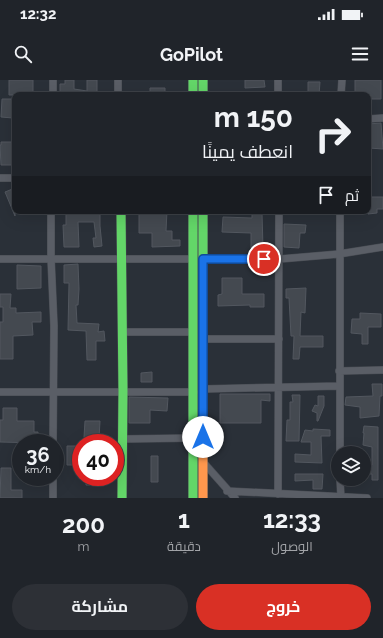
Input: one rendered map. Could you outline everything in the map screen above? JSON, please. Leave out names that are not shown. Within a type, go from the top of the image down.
[{"type":"street","points":[[53,80],[53,92]]},
{"type":"street","points":[[118,80],[118,92]]},
{"type":"street","points":[[193,80],[193,92]]},
{"type":"street","points":[[202,80],[203,92]]},
{"type":"street","points":[[278,80],[278,92]]},
{"type":"street","points":[[341,92],[342,80]]},
{"type":"street","points":[[371,118],[383,118]]},
{"type":"street","points":[[0,178],[12,178]]},
{"type":"street","points":[[51,214],[54,326],[53,434]]},
{"type":"street","points":[[121,214],[122,434]]},
{"type":"street","points":[[193,214],[193,332],[198,390],[203,498]]},
{"type":"street","points":[[193,498],[194,438],[202,339],[203,214]]},
{"type":"street","points":[[278,494],[279,214]]},
{"type":"street","points":[[340,214],[340,446]]},
{"type":"street","points":[[203,259],[280,259],[339,254],[383,247]]},
{"type":"street","points":[[0,259],[193,259]]},
{"type":"street","points":[[122,332],[193,332]]},
{"type":"street","points":[[202,339],[279,339]]},
{"type":"street","points":[[339,371],[383,370]]},
{"type":"street","points":[[0,392],[198,390],[339,386]]},
{"type":"street","points":[[124,439],[194,438]]},
{"type":"street","points":[[202,462],[235,498]]},
{"type":"street","points":[[53,486],[53,498]]},
{"type":"street","points":[[122,486],[122,498]]},
{"type":"street","points":[[340,486],[341,498]]},
{"type":"street","points":[[227,491],[341,498],[367,498]]},
{"type":"building","points":[[9,80],[33,80],[33,92],[12,92],[12,95],[9,95]]},
{"type":"building","points":[[65,80],[74,80],[74,89],[87,91],[87,80],[97,80],[97,92],[60,92],[60,84],[65,84]]},
{"type":"building","points":[[245,80],[264,80],[265,87],[245,88]]},
{"type":"building","points":[[355,80],[381,80],[381,99],[371,99],[371,92],[355,92]]},
{"type":"building","points":[[308,82],[320,82],[319,92],[308,92]]},
{"type":"building","points":[[150,88],[165,88],[165,92],[150,92]]},
{"type":"building","points":[[2,99],[12,99],[12,118],[1,117]]},
{"type":"building","points":[[381,123],[383,149],[371,148],[371,124]]},
{"type":"building","points":[[1,142],[12,142],[12,165],[1,165]]},
{"type":"building","points":[[12,189],[12,209],[5,192]]},
{"type":"building","points":[[371,197],[383,197],[383,209],[377,209],[377,213],[371,214]]},
{"type":"building","points":[[66,214],[100,214],[102,246],[94,247],[93,238],[96,238],[94,222],[78,222],[79,247],[64,247],[63,225],[66,225]]},
{"type":"building","points":[[139,214],[167,214],[166,231],[172,231],[172,240],[180,240],[180,246],[152,247],[152,233],[139,233]]},
{"type":"building","points":[[252,214],[262,214],[263,248],[251,248],[251,233],[222,232],[223,217],[252,218]]},
{"type":"building","points":[[284,224],[306,225],[305,233],[300,233],[299,248],[284,247]]},
{"type":"building","points":[[78,264],[79,289],[78,305],[76,305],[77,323],[99,324],[98,332],[104,331],[105,341],[96,341],[96,360],[87,360],[86,331],[68,330],[69,283],[64,283],[64,265]]},
{"type":"building","points":[[17,265],[41,266],[41,288],[17,289]]},
{"type":"building","points":[[222,278],[242,278],[242,294],[264,294],[264,307],[250,307],[250,305],[218,306],[218,295],[222,294]]},
{"type":"building","points":[[306,288],[305,313],[301,312],[300,336],[323,336],[323,347],[300,347],[299,359],[293,359],[294,336],[291,336],[289,298],[286,298],[286,289]]},
{"type":"building","points":[[0,294],[11,294],[10,308],[16,308],[16,313],[41,312],[41,322],[32,322],[33,335],[13,336],[13,359],[0,359],[0,322],[3,322],[3,307],[0,307]]},
{"type":"building","points":[[360,313],[381,314],[381,327],[368,327],[368,344],[362,344],[362,334],[351,333],[352,319],[360,319]]},
{"type":"building","points":[[152,372],[152,382],[141,382],[141,373]]},
{"type":"building","points":[[372,384],[382,384],[379,416],[360,418],[360,407],[345,405],[346,397],[373,396]]},
{"type":"building","points":[[220,394],[270,394],[270,401],[261,400],[261,423],[220,423]]},
{"type":"building","points":[[292,395],[300,395],[299,441],[286,441],[287,420],[290,420],[290,402],[293,402]]},
{"type":"building","points":[[318,396],[324,396],[324,406],[317,421],[317,413],[312,411],[315,405],[318,406]]},
{"type":"building","points":[[129,397],[168,398],[167,411],[150,410],[150,423],[129,423]]},
{"type":"building","points":[[3,408],[17,408],[17,421],[34,421],[34,432],[38,432],[38,434],[12,434],[12,442],[0,442],[0,420],[3,420]]},
{"type":"building","points":[[85,421],[100,421],[99,434],[84,434]]},
{"type":"building","points":[[364,426],[378,427],[378,480],[372,480],[372,447],[363,445]]},
{"type":"building","points":[[313,429],[330,430],[330,436],[321,436],[322,463],[295,462],[295,454],[311,455],[311,442],[301,442],[305,430],[313,431]]},
{"type":"building","points":[[67,446],[72,446],[72,465],[67,465]]},
{"type":"building","points":[[151,456],[158,456],[158,482],[151,482]]},
{"type":"building","points":[[1,468],[11,468],[11,490],[22,490],[22,498],[0,498]]},
{"type":"building","points":[[295,474],[323,474],[322,489],[313,489],[313,480],[295,481]]},
{"type":"traffic: fast","points":[[193,80],[193,92]]},
{"type":"traffic: fast","points":[[203,80],[203,92]]},
{"type":"traffic: fast","points":[[121,214],[123,391],[122,498]]},
{"type":"traffic: fast","points":[[193,214],[193,498]]},
{"type":"traffic: fast","points":[[203,214],[203,292]]},
{"type":"traffic: slow","points":[[203,292],[203,498]]},
{"type":"route","points":[[203,437],[203,259],[264,259]]}]
